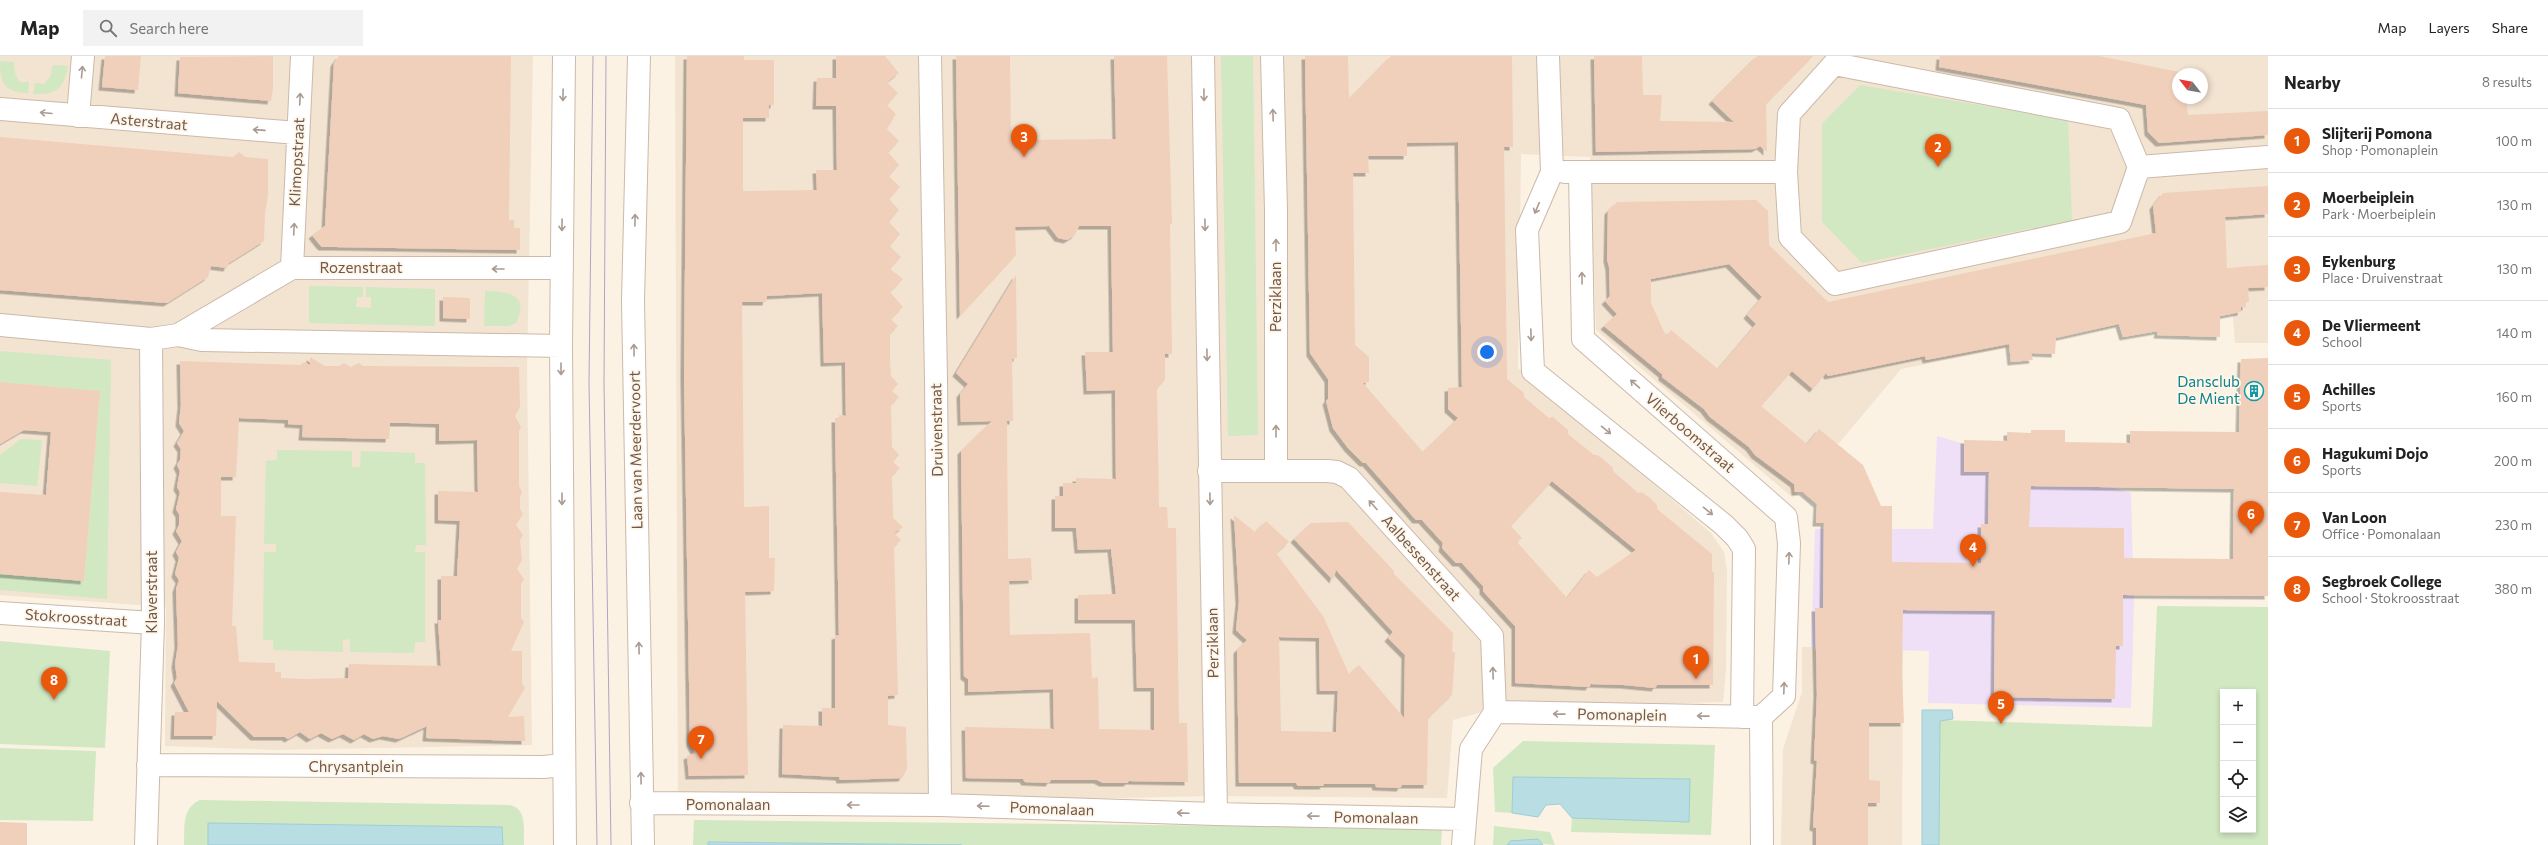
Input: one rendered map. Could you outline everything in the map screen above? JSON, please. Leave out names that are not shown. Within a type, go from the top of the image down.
[{"type":"street","points":[[78,116],[83,56]]},
{"type":"street","name":"Klimopstraat","points":[[292,268],[302,56]]},
{"type":"street","points":[[564,56],[561,346],[565,845]]},
{"type":"street","name":"Laan van Meerdervoort","points":[[639,56],[633,302],[641,803],[643,845]]},
{"type":"street","name":"Druivenstraat","points":[[930,56],[936,371],[940,805]]},
{"type":"street","name":"Perziklaan","points":[[1203,56],[1216,814]]},
{"type":"street","name":"Perziklaan","points":[[1272,56],[1276,210],[1276,470]]},
{"type":"street","points":[[1548,56],[1552,172],[1527,230],[1533,371],[1724,524],[1741,543],[1744,549],[1752,717],[1762,845]]},
{"type":"street","points":[[1834,64],[2119,119],[2139,167],[2120,222],[1835,284],[1790,237],[1786,172],[1789,114],[1834,64]]},
{"type":"street","name":"Asterstraat","points":[[0,109],[298,133]]},
{"type":"street","points":[[2139,167],[2268,156]]},
{"type":"street","points":[[1552,172],[1786,172]]},
{"type":"street","name":"Vlierboomstraat","points":[[1580,172],[1583,339],[1786,518],[1789,543],[1784,696],[1752,717]]},
{"type":"street","points":[[178,335],[292,268]]},
{"type":"street","name":"Rozenstraat","points":[[292,268],[562,268]]},
{"type":"street","points":[[0,325],[151,338],[178,335],[202,340],[537,344],[561,346]]},
{"type":"street","name":"Klaverstraat","points":[[146,845],[153,623],[151,338]]},
{"type":"street","points":[[1209,471],[1276,470]]},
{"type":"street","name":"Aalbessenstraat","points":[[1276,470],[1338,472],[1349,478],[1492,636],[1495,712]]},
{"type":"street","name":"Stokroosstraat","points":[[0,613],[153,623]]},
{"type":"street","points":[[1463,845],[1471,749],[1495,712]]},
{"type":"street","name":"Pomonaplein","points":[[1495,712],[1752,717]]},
{"type":"street","name":"Chrysantplein","points":[[148,766],[543,767],[564,765]]},
{"type":"street","name":"Pomonalaan","points":[[641,803],[940,805],[1216,814],[1464,819]]},
{"type":"shaded area","points":[[0,56],[533,56],[527,368],[532,745],[273,750],[165,746],[166,607],[0,595]]},
{"type":"shaded area","points":[[675,56],[2268,56],[2268,343],[2235,343],[2232,303],[1901,369],[1793,498],[1596,330],[1590,157],[1521,154],[1518,368],[1711,533],[1724,552],[1727,570],[1726,670],[1723,702],[1496,708],[1453,720],[1447,798],[1212,796],[937,802],[678,803]]},
{"type":"shaded area","points":[[1937,436],[2131,493],[2134,604],[2131,708],[1928,703],[1929,651],[1811,648],[1815,529],[1933,529]]},
{"type":"shaded area","points":[[1802,647],[1903,649],[1902,845],[1781,845],[1783,749],[1802,692]]},
{"type":"green space","points":[[1221,56],[1253,56],[1258,435],[1228,436]]},
{"type":"green space","points":[[0,61],[14,62],[15,72],[20,82],[29,82],[28,93],[14,91],[5,85],[1,75]]},
{"type":"green space","points":[[53,65],[68,66],[61,85],[58,89],[48,93],[33,94],[35,83],[44,84],[50,77]]},
{"type":"green space","points":[[1860,85],[2068,120],[2072,220],[1862,263],[1822,222],[1822,124]]},
{"type":"green space","points":[[309,286],[363,287],[363,297],[357,297],[356,307],[371,308],[371,297],[366,297],[366,287],[435,289],[435,326],[309,323]]},
{"type":"green space","points":[[485,291],[502,292],[514,296],[518,300],[520,305],[520,313],[516,323],[509,326],[484,326]]},
{"type":"green space","points":[[0,351],[111,360],[107,599],[0,590],[0,574],[84,581],[100,391],[0,382]]},
{"type":"green space","points":[[21,439],[42,440],[37,486],[0,483],[0,455]]},
{"type":"green space","points":[[277,450],[352,451],[352,467],[360,467],[361,451],[415,453],[415,463],[425,463],[426,545],[416,545],[415,552],[425,552],[425,642],[415,642],[414,653],[350,652],[350,639],[343,640],[343,652],[273,650],[273,640],[263,640],[264,552],[276,552],[276,544],[264,544],[266,461],[277,460]]},
{"type":"green space","points":[[2157,606],[2268,607],[2268,845],[1939,845],[1940,720],[2152,727]]},
{"type":"green space","points":[[0,641],[110,651],[105,748],[0,744]]},
{"type":"green space","points":[[1523,741],[1715,745],[1711,835],[1571,832],[1572,818],[1689,822],[1513,777],[1512,813],[1495,812],[1493,768]]},
{"type":"green space","points":[[0,748],[96,751],[93,821],[0,820]]},
{"type":"green space","points":[[200,800],[510,805],[516,807],[522,816],[524,827],[524,845],[184,845],[184,825],[187,813],[194,804]]},
{"type":"green space","points":[[694,820],[1442,828],[1441,845],[962,845],[709,842],[708,845],[693,845]]},
{"type":"green space","points":[[1494,826],[1550,832],[1555,845],[1510,841],[1507,845],[1493,845]]},
{"type":"water","points":[[1922,710],[1952,710],[1953,719],[1940,721],[1939,845],[1922,845]]},
{"type":"water","points":[[1513,777],[1690,779],[1689,822],[1572,818],[1560,804],[1546,805],[1538,817],[1512,813]]},
{"type":"water","points":[[208,823],[502,827],[503,845],[208,845]]},
{"type":"water","points":[[1538,839],[1543,845],[1507,845],[1510,841]]},
{"type":"water","points":[[708,842],[962,845],[708,845]]},
{"type":"building","points":[[105,56],[141,56],[138,90],[102,87]]},
{"type":"building","points":[[273,56],[273,88],[271,101],[178,93],[180,57]]},
{"type":"building","points":[[339,56],[511,56],[509,220],[514,220],[514,228],[520,228],[520,250],[322,247],[319,244],[312,235],[325,226],[334,63]]},
{"type":"building","points":[[687,56],[744,56],[744,60],[774,60],[774,105],[769,105],[769,118],[743,118],[743,191],[817,190],[816,170],[837,170],[836,106],[816,106],[817,78],[836,78],[836,56],[885,56],[899,73],[887,82],[898,93],[887,105],[896,114],[887,129],[899,141],[888,152],[899,165],[889,176],[900,187],[889,199],[899,210],[889,222],[900,234],[890,246],[901,257],[890,269],[903,279],[890,292],[903,307],[891,319],[898,326],[890,334],[890,358],[891,376],[898,384],[892,391],[899,397],[891,405],[892,447],[899,455],[893,462],[900,468],[892,476],[893,518],[903,527],[894,533],[901,540],[894,547],[898,695],[888,696],[888,725],[906,727],[907,769],[902,778],[840,780],[839,777],[782,774],[783,725],[822,726],[822,708],[835,708],[835,636],[839,635],[835,419],[839,419],[839,415],[846,416],[845,362],[824,363],[822,293],[767,296],[766,302],[742,302],[744,507],[769,506],[769,558],[775,558],[774,591],[745,592],[748,775],[689,776],[687,756],[695,753],[690,743],[684,375]]},
{"type":"building","points":[[956,56],[1010,56],[1011,140],[1116,139],[1114,56],[1167,56],[1172,224],[1170,224],[1172,354],[1165,354],[1165,380],[1157,389],[1159,507],[1167,507],[1168,528],[1176,528],[1179,723],[1187,723],[1188,782],[1129,781],[1127,783],[1103,783],[1097,780],[1051,780],[1049,783],[1025,782],[1023,779],[966,778],[965,727],[1054,729],[1053,689],[968,692],[968,679],[964,676],[961,451],[992,421],[961,422],[960,394],[968,384],[956,373],[1016,275],[1017,358],[1012,359],[1013,421],[1007,421],[1008,559],[1031,558],[1032,580],[1009,581],[1010,635],[1090,633],[1092,678],[1098,677],[1099,729],[1154,730],[1154,688],[1137,688],[1135,620],[1078,620],[1078,595],[1116,594],[1111,549],[1078,550],[1076,528],[1055,528],[1055,496],[1063,496],[1063,483],[1076,483],[1076,478],[1116,479],[1115,390],[1087,391],[1085,352],[1113,352],[1111,226],[1079,226],[1075,235],[1067,240],[1058,238],[1049,226],[1015,227],[1016,255],[960,316]]},
{"type":"building","points":[[1305,56],[1348,56],[1349,99],[1391,56],[1512,56],[1513,147],[1504,147],[1507,379],[1524,393],[1524,397],[1549,418],[1553,417],[1568,430],[1568,434],[1594,455],[1597,455],[1603,459],[1613,468],[1613,471],[1638,493],[1642,492],[1650,498],[1657,505],[1657,509],[1712,554],[1712,571],[1714,573],[1713,685],[1657,685],[1655,688],[1624,685],[1591,684],[1589,687],[1515,683],[1515,626],[1483,591],[1483,586],[1462,563],[1456,563],[1442,548],[1443,543],[1422,520],[1416,520],[1366,463],[1363,463],[1348,448],[1333,428],[1326,401],[1328,399],[1328,379],[1310,353]],"holes":[[[1458,142],[1462,387],[1448,388],[1448,409],[1458,418],[1423,452],[1363,383],[1369,382],[1369,357],[1355,345],[1353,173],[1369,173],[1368,156],[1407,156],[1407,143]],[[1552,481],[1636,550],[1597,577],[1589,570],[1567,598],[1517,542],[1522,538],[1511,526]]]},
{"type":"building","points":[[1594,56],[1642,56],[1643,95],[1662,95],[1660,121],[1734,122],[1712,101],[1757,56],[1813,56],[1766,104],[1767,152],[1760,146],[1755,149],[1596,152]]},
{"type":"building","points":[[1940,56],[2099,56],[2172,70],[2172,104],[2187,104],[2188,115],[2268,111],[2268,135],[2159,143],[2148,132],[2146,105],[1939,67]]},
{"type":"building","points":[[0,137],[233,157],[239,152],[245,157],[268,159],[268,195],[265,213],[264,241],[229,263],[227,268],[211,266],[208,277],[167,303],[0,290]]},
{"type":"building","points":[[2268,186],[2268,214],[2225,217],[2227,268],[2268,265],[2268,287],[2248,288],[2249,302],[2246,302],[2246,307],[2241,307],[2241,312],[2220,316],[2220,337],[2157,335],[2158,331],[2123,337],[2119,324],[2056,338],[2055,354],[2031,353],[2033,360],[2011,362],[2009,344],[1926,360],[1925,356],[1828,376],[1826,373],[1813,389],[1792,371],[1761,406],[1807,444],[1819,429],[1863,465],[1881,506],[1892,506],[1892,562],[1981,563],[1981,524],[1988,524],[1989,472],[1964,472],[1964,440],[2007,441],[2007,432],[2031,433],[2031,430],[2065,430],[2065,442],[2130,443],[2130,431],[2239,432],[2241,359],[2268,358],[2268,596],[2123,595],[2123,646],[2116,646],[2115,699],[1994,697],[1995,611],[1903,610],[1902,673],[1904,723],[1869,723],[1869,780],[1880,781],[1880,803],[1868,803],[1868,845],[1816,845],[1816,828],[1813,827],[1817,761],[1814,760],[1817,694],[1815,608],[1823,608],[1824,523],[1816,523],[1817,504],[1803,492],[1795,492],[1794,484],[1755,455],[1749,447],[1710,417],[1704,409],[1662,377],[1662,374],[1604,326],[1617,314],[1605,301],[1610,296],[1609,267],[1607,259],[1608,211],[1617,202],[1756,200],[1768,211],[1769,245],[1828,302],[2156,233],[2153,206],[2163,193]],"holes":[[[1729,264],[1762,297],[1747,315],[1756,324],[1718,369],[1671,330],[1666,336],[1651,303],[1651,279]],[[2031,486],[2234,489],[2233,559],[2124,558],[2124,528],[2029,527]]]},
{"type":"building","points":[[443,297],[470,298],[470,319],[443,318]]},
{"type":"building","points":[[310,357],[325,366],[339,366],[344,363],[351,367],[359,363],[363,366],[519,367],[520,407],[515,416],[521,427],[519,431],[519,486],[522,492],[520,497],[520,509],[523,514],[516,525],[523,535],[520,540],[522,560],[517,569],[524,579],[521,584],[521,618],[524,622],[511,651],[522,651],[522,683],[525,688],[508,717],[524,716],[525,741],[426,738],[427,726],[399,739],[383,736],[373,739],[364,734],[354,740],[343,734],[332,739],[321,733],[310,739],[300,732],[288,739],[285,737],[254,737],[217,701],[216,736],[174,736],[175,712],[189,712],[174,683],[177,678],[175,664],[178,645],[176,589],[179,580],[175,574],[179,558],[176,552],[182,541],[176,531],[179,525],[179,514],[176,509],[180,492],[177,487],[180,471],[177,465],[180,460],[181,449],[177,443],[184,431],[179,423],[181,405],[180,361],[300,365],[304,362],[310,365]],"holes":[[[239,418],[288,420],[288,424],[303,425],[302,437],[389,439],[390,423],[409,423],[439,424],[439,441],[477,440],[478,492],[438,491],[438,520],[460,521],[457,576],[441,576],[441,620],[438,620],[441,666],[349,664],[348,678],[304,679],[281,678],[281,672],[275,672],[275,663],[239,662],[236,626],[232,626],[236,516],[221,516],[221,477],[236,477]]]},
{"type":"building","points":[[0,382],[100,391],[84,581],[0,574],[0,492],[46,495],[51,432],[24,430],[0,444]]},
{"type":"building","points":[[1234,515],[1255,532],[1266,521],[1289,542],[1276,553],[1323,616],[1349,674],[1359,665],[1404,718],[1405,655],[1388,638],[1393,632],[1336,570],[1333,580],[1294,539],[1311,523],[1348,522],[1394,571],[1394,574],[1453,633],[1452,651],[1455,653],[1452,695],[1428,718],[1427,785],[1402,785],[1400,788],[1376,787],[1375,784],[1324,784],[1323,786],[1298,786],[1296,783],[1239,783],[1237,650],[1247,640],[1236,630],[1239,601]],"holes":[[[1279,637],[1319,638],[1320,691],[1338,691],[1336,732],[1281,731]]]},
{"type":"building","points":[[0,822],[27,823],[27,845],[0,845]]},
{"type":"tram line","points":[[593,56],[589,382],[597,845]]},
{"type":"tram line","points":[[606,56],[604,383],[611,845]]},
{"type":"place","name":"Eykenburg","points":[[1024,157]]},
{"type":"place","name":"Moerbeiplein","points":[[1938,167]]},
{"type":"place","name":"Dansclub De Mient","points":[[2254,391]]},
{"type":"place","name":"Hagukumi Dojo","points":[[2251,534]]},
{"type":"place","name":"De Vliermeent","points":[[1973,567]]},
{"type":"place","name":"Slijterij Pomona","points":[[1696,679]]},
{"type":"place","name":"Segbroek College","points":[[54,700]]},
{"type":"place","name":"Achilles","points":[[2001,724]]},
{"type":"place","name":"Van Loon","points":[[701,759]]}]
